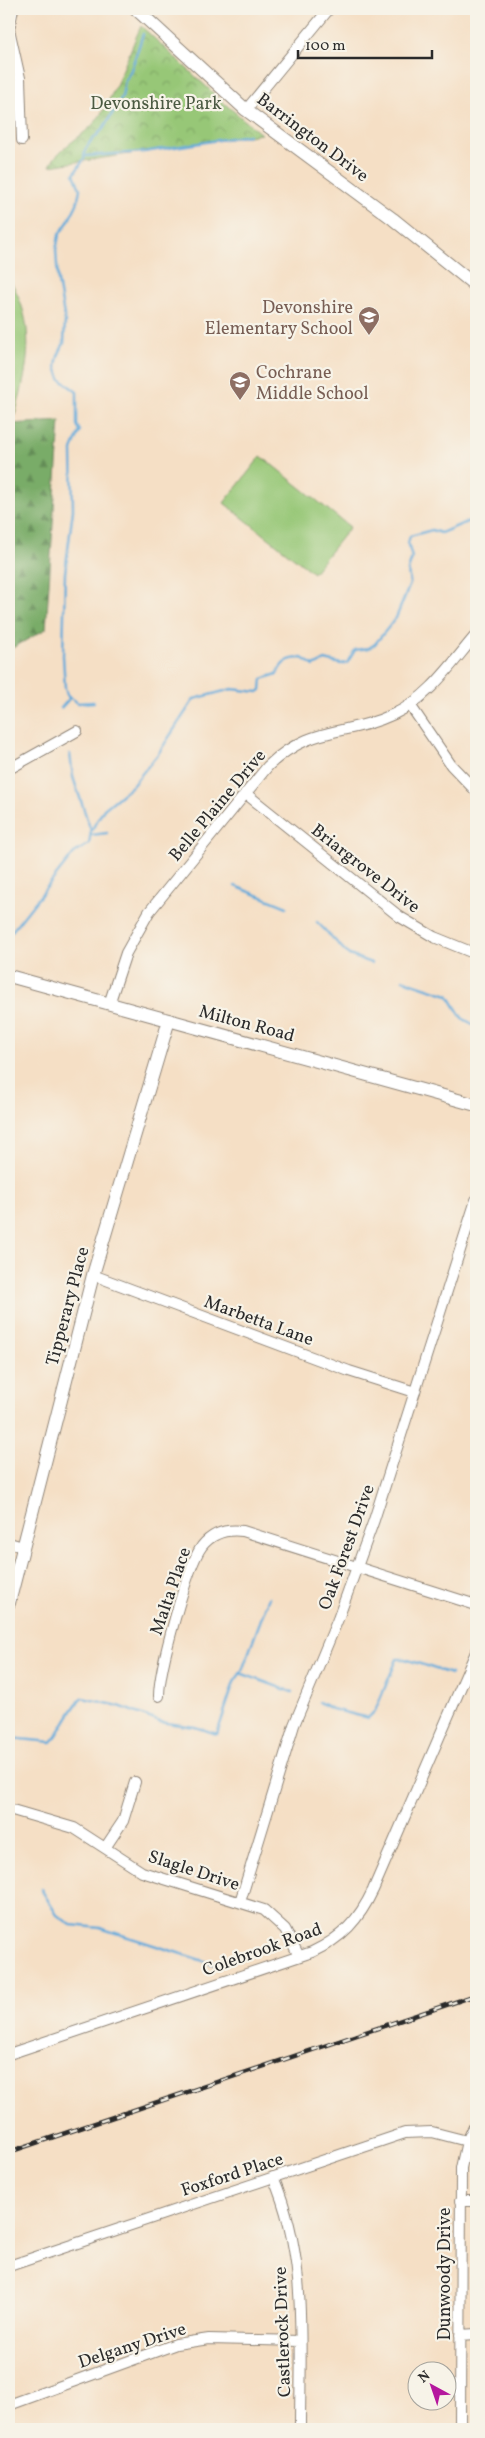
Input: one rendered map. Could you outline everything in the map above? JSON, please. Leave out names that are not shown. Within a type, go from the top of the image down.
[{"type":"street","points":[[13,9],[9,29],[20,78],[22,140]]},
{"type":"street","name":"Barrington Drive","points":[[136,9],[246,110],[394,219],[476,286]]},
{"type":"street","points":[[246,110],[329,9]]},
{"type":"street","name":"Belle Plaine Drive","points":[[109,1004],[126,953],[150,912],[245,793],[277,757],[306,738],[368,724],[410,705],[440,678],[476,635]]},
{"type":"street","points":[[410,705],[451,765],[476,791]]},
{"type":"street","points":[[9,769],[77,731]]},
{"type":"street","name":"Briargrove Drive","points":[[245,793],[400,918],[434,937],[476,954]]},
{"type":"street","name":"Milton Road","points":[[9,976],[476,1105]]},
{"type":"street","name":"Tipperary Place","points":[[9,1603],[93,1275],[169,1020]]},
{"type":"street","name":"Oak Forest Drive","points":[[240,1902],[294,1725],[357,1568],[476,1200]]},
{"type":"street","name":"Marbetta Lane","points":[[93,1275],[350,1371],[415,1392]]},
{"type":"street","name":"Malta Place","points":[[158,1696],[165,1656],[190,1575],[202,1545],[219,1533],[232,1530],[244,1531],[476,1605]]},
{"type":"street","points":[[9,1543],[23,1547]]},
{"type":"street","name":"Colebrook Road","points":[[9,2054],[312,1952],[338,1938],[347,1930],[364,1908],[476,1652]]},
{"type":"street","points":[[105,1848],[123,1821],[134,1782]]},
{"type":"street","name":"Slagle Drive","points":[[9,1809],[74,1828],[142,1872],[264,1910],[274,1917],[285,1929],[299,1956]]},
{"type":"street","name":"Dunwoody Drive","points":[[460,2429],[461,2168],[468,2141],[476,2123]]},
{"type":"street","name":"Foxford Place","points":[[9,2266],[405,2133],[432,2132],[468,2141]]},
{"type":"street","name":"Castlerock Drive","points":[[273,2177],[291,2234],[297,2261],[301,2302],[300,2429]]},
{"type":"street","points":[[460,2201],[476,2201]]},
{"type":"street","points":[[460,2334],[476,2334]]},
{"type":"street","name":"Delgany Drive","points":[[9,2405],[176,2344],[209,2339],[300,2341]]},
{"type":"green space","name":"Devonshire Park","points":[[141,26],[225,104],[261,134],[50,166],[60,152],[95,122],[107,105]]},
{"type":"green space","points":[[9,278],[24,312],[28,345],[27,362],[20,397],[15,415],[9,416]]},
{"type":"green space","points":[[60,421],[46,629],[9,650],[9,424]]},
{"type":"green space","points":[[261,456],[350,527],[313,573],[224,503]]},
{"type":"waterway","points":[[94,702],[78,703],[67,695],[65,688],[63,656],[65,573],[73,510],[72,450],[80,431],[77,425],[77,392],[60,379],[56,366],[64,343],[65,321],[58,281],[56,250],[59,235],[77,204],[80,189],[74,174],[84,159],[85,150],[103,129],[122,97],[125,81],[131,70],[143,34]]},
{"type":"waterway","points":[[85,156],[144,152],[249,135]]},
{"type":"waterway","points":[[91,831],[104,809],[132,786],[158,754],[194,699],[232,689],[258,692],[261,690],[262,679],[277,674],[286,661],[293,659],[302,658],[314,666],[325,660],[341,664],[347,663],[355,650],[369,648],[375,644],[396,618],[410,584],[408,570],[412,558],[408,543],[410,536],[432,530],[441,533],[476,518]]},
{"type":"waterway","points":[[61,708],[69,699],[68,696]]},
{"type":"waterway","points":[[9,935],[74,853],[89,844],[91,831],[73,777],[70,754]]},
{"type":"waterway","points":[[91,835],[107,833]]},
{"type":"waterway","points":[[235,886],[287,907]]},
{"type":"waterway","points":[[317,922],[349,955],[371,963]]},
{"type":"waterway","points":[[403,980],[448,995],[462,1018],[476,1026]]},
{"type":"waterway","points":[[9,1738],[52,1742],[76,1705],[83,1698],[119,1706],[160,1722],[195,1727],[217,1734],[234,1682],[242,1671],[269,1597]]},
{"type":"waterway","points":[[319,1702],[332,1709],[368,1718],[375,1711],[397,1659],[405,1659],[451,1674]]},
{"type":"waterway","points":[[240,1673],[292,1692]]},
{"type":"waterway","points":[[41,1889],[57,1915],[71,1925],[100,1928],[213,1964]]},
{"type":"railway","points":[[9,2152],[476,1995]]},
{"type":"place","name":"Devonshire Elementary School","points":[[369,336]]},
{"type":"place","name":"Cochrane Middle School","points":[[240,401]]}]
